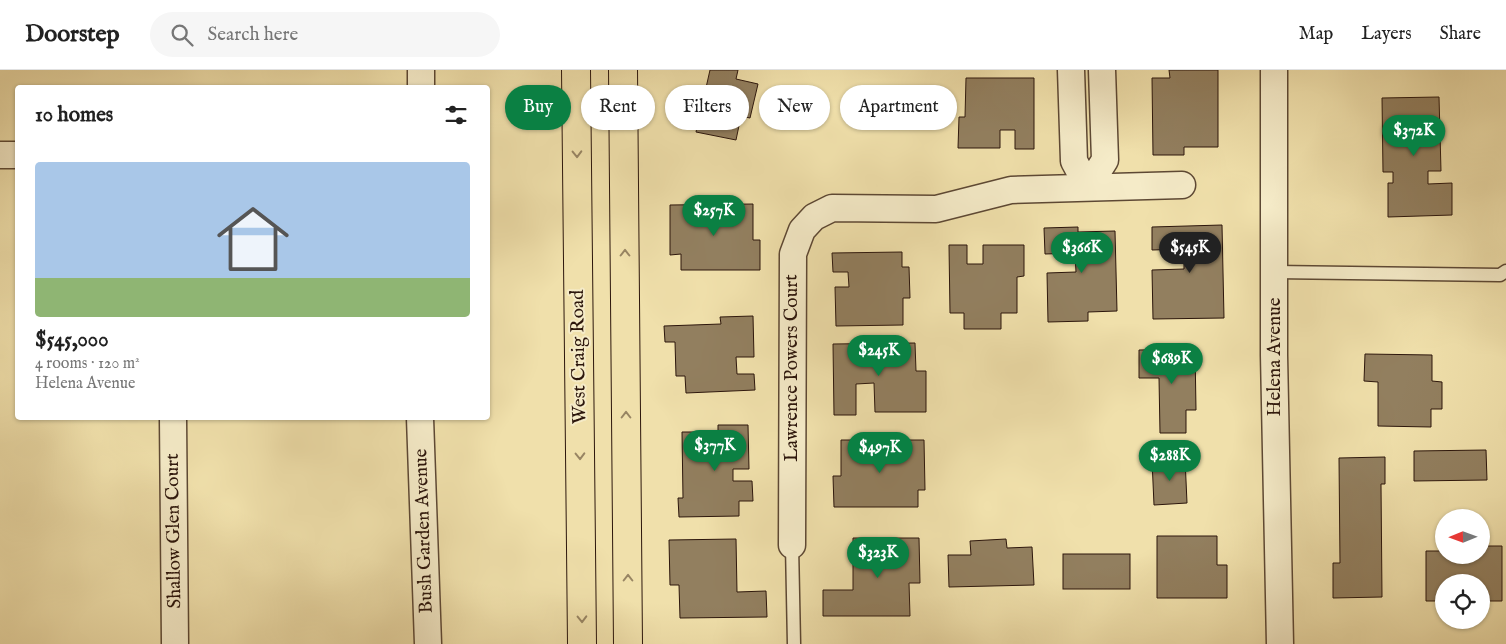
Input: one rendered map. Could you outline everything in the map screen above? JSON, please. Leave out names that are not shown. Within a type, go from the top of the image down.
[{"type":"main road","name":"West Craig Road","points":[[576,70],[582,644]]},
{"type":"main road","points":[[624,70],[628,644]]},
{"type":"street","points":[[420,70],[421,85]]},
{"type":"street","points":[[1071,70],[1074,162],[1088,187]]},
{"type":"street","points":[[1088,187],[1105,160],[1102,70]]},
{"type":"street","name":"Helena Avenue","points":[[1274,70],[1280,644]]},
{"type":"street","points":[[1072,102],[1102,100]]},
{"type":"street","points":[[0,155],[15,155]]},
{"type":"street","points":[[1088,187],[1182,185]]},
{"type":"street","name":"Lawrence Powers Court","points":[[792,545],[793,254],[802,230],[814,217],[832,208],[936,208],[1011,190],[1088,187]]},
{"type":"street","name":"Shallow Glen Court","points":[[173,420],[175,644]]},
{"type":"street","name":"Bush Garden Avenue","points":[[420,420],[428,644]]},
{"type":"lane","points":[[1275,272],[1500,275],[1506,271]]},
{"type":"lane","points":[[792,545],[794,644]]},
{"type":"building","points":[[710,70],[738,70],[736,79],[758,84],[750,118],[749,85],[707,85]]},
{"type":"building","points":[[1169,70],[1218,70],[1218,147],[1184,147],[1184,155],[1153,155],[1152,78],[1170,78]]},
{"type":"building","points":[[966,78],[1034,78],[1034,149],[1015,149],[1015,130],[1000,130],[1000,148],[958,148],[959,117],[965,117]]},
{"type":"building","points":[[1439,97],[1441,171],[1428,171],[1428,184],[1452,183],[1452,215],[1388,217],[1388,183],[1393,183],[1393,172],[1383,172],[1382,98]]},
{"type":"building","points":[[696,130],[738,130],[736,140],[696,132]]},
{"type":"building","points":[[753,204],[753,240],[760,240],[760,270],[681,270],[681,254],[670,255],[670,205]]},
{"type":"building","points":[[1222,225],[1224,318],[1153,319],[1152,270],[1184,269],[1184,249],[1152,250],[1152,227]]},
{"type":"building","points":[[1078,227],[1078,232],[1115,231],[1117,311],[1088,312],[1088,321],[1048,322],[1047,273],[1076,272],[1075,253],[1045,254],[1044,228]]},
{"type":"building","points":[[949,245],[967,245],[967,264],[983,264],[983,245],[1024,245],[1024,276],[1017,277],[1017,313],[1001,313],[1001,329],[964,329],[964,313],[950,313]]},
{"type":"building","points":[[902,252],[902,267],[909,267],[910,298],[903,298],[903,325],[836,326],[835,287],[849,287],[848,272],[833,272],[832,253]]},
{"type":"building","points":[[753,316],[754,357],[736,357],[737,374],[754,374],[755,390],[686,393],[685,376],[676,376],[675,342],[665,342],[664,326],[721,324],[720,317]]},
{"type":"building","points":[[915,343],[916,371],[926,371],[926,412],[875,412],[874,383],[856,384],[856,415],[834,415],[833,344]]},
{"type":"building","points":[[1195,349],[1196,410],[1186,410],[1186,433],[1160,433],[1159,378],[1139,378],[1139,350]]},
{"type":"building","points":[[1365,354],[1432,355],[1432,381],[1442,382],[1442,409],[1431,409],[1431,427],[1378,426],[1378,382],[1364,381]]},
{"type":"building","points":[[718,425],[748,425],[749,469],[733,469],[733,481],[752,481],[753,501],[739,501],[739,516],[679,517],[678,498],[683,498],[682,432],[718,432]]},
{"type":"building","points":[[841,440],[924,440],[925,490],[918,490],[918,507],[834,507],[833,476],[841,476]]},
{"type":"building","points":[[1486,450],[1487,480],[1414,481],[1414,451]]},
{"type":"building","points":[[1385,457],[1385,484],[1381,484],[1382,597],[1333,598],[1333,563],[1340,563],[1339,458]]},
{"type":"building","points":[[1185,458],[1187,503],[1154,505],[1152,460]]},
{"type":"building","points":[[1157,536],[1217,536],[1217,565],[1227,565],[1227,598],[1157,598]]},
{"type":"building","points":[[853,538],[919,538],[920,583],[909,583],[910,616],[823,616],[823,590],[853,590]]},
{"type":"building","points":[[736,539],[737,592],[766,591],[767,617],[680,618],[679,585],[670,585],[669,540]]},
{"type":"building","points":[[1006,539],[1007,548],[1032,547],[1034,585],[949,587],[948,555],[971,555],[970,541]]},
{"type":"building","points":[[1490,546],[1502,546],[1502,601],[1490,601],[1490,574],[1435,574],[1435,601],[1426,601],[1426,551],[1435,551],[1435,564],[1490,564]]},
{"type":"building","points":[[1063,554],[1130,554],[1130,589],[1063,589]]}]
